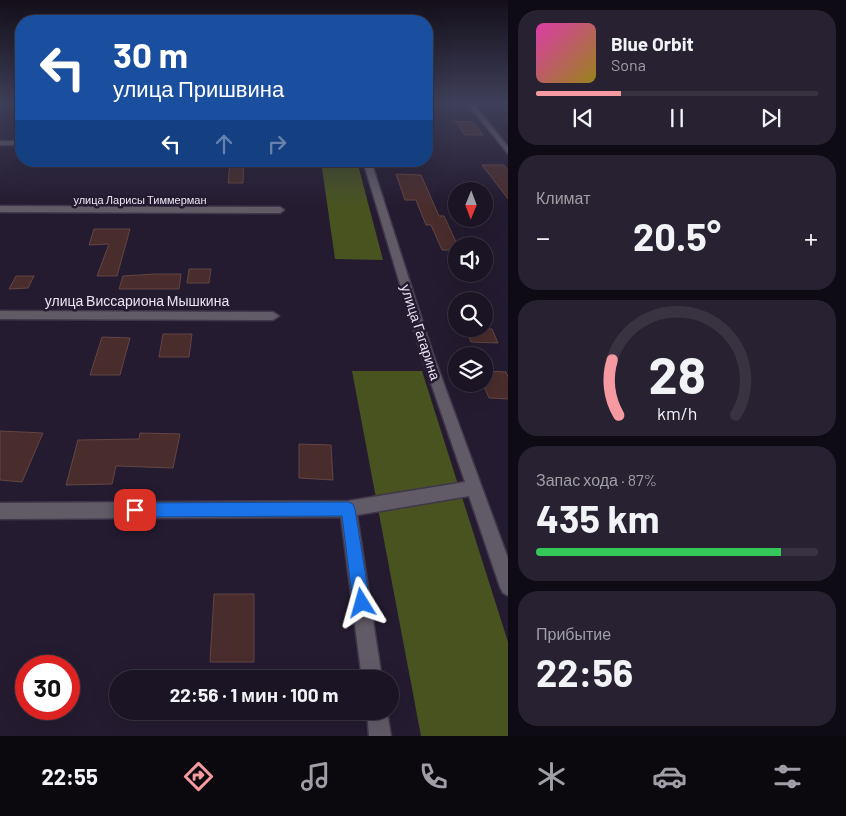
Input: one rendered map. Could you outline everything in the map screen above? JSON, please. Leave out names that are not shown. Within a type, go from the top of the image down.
[{"type":"street","points":[[496,137],[508,153]]},
{"type":"street","points":[[0,143],[15,143]]},
{"type":"street","name":"улица Гагарина","points":[[369,167],[427,354],[508,587]]},
{"type":"street","name":"улица Ларисы Тиммерман","points":[[0,210],[280,210]]},
{"type":"street","name":"улица Виссариона Мышкина","points":[[0,315],[273,316]]},
{"type":"street","points":[[0,511],[348,509],[474,488]]},
{"type":"street","points":[[348,509],[371,670]]},
{"type":"street","points":[[378,720],[380,736]]},
{"type":"green space","points":[[322,167],[359,167],[383,260],[335,259]]},
{"type":"green space","points":[[352,371],[422,371],[508,642],[508,736],[421,736]]},
{"type":"building","points":[[482,165],[504,165],[508,170],[508,199]]},
{"type":"building","points":[[229,167],[244,167],[243,183],[228,183]]},
{"type":"building","points":[[396,174],[421,175],[439,216],[444,216],[454,237],[448,237],[448,250],[442,250],[431,225],[426,225],[416,200],[405,200]]},
{"type":"building","points":[[94,229],[130,229],[117,276],[97,276],[109,244],[89,245]]},
{"type":"building","points":[[189,269],[211,269],[209,283],[187,283]]},
{"type":"building","points":[[181,274],[179,289],[119,289],[123,276]]},
{"type":"building","points":[[16,276],[34,276],[28,288],[9,289]]},
{"type":"building","points":[[493,331],[498,343],[471,342],[469,337],[493,337]]},
{"type":"building","points":[[163,334],[192,334],[189,357],[159,357]]},
{"type":"building","points":[[102,337],[130,338],[120,375],[90,375]]},
{"type":"building","points":[[493,371],[506,372],[508,377],[508,399],[489,398],[486,392],[493,392]]},
{"type":"building","points":[[0,431],[43,433],[22,482],[0,480]]},
{"type":"building","points":[[140,433],[180,434],[173,468],[116,466],[112,484],[66,485],[78,440],[139,439]]},
{"type":"building","points":[[299,444],[331,445],[333,480],[299,478]]},
{"type":"building","points":[[214,594],[254,594],[254,662],[210,662]]},
{"type":"route","points":[[135,510],[348,509],[362,603]]}]
